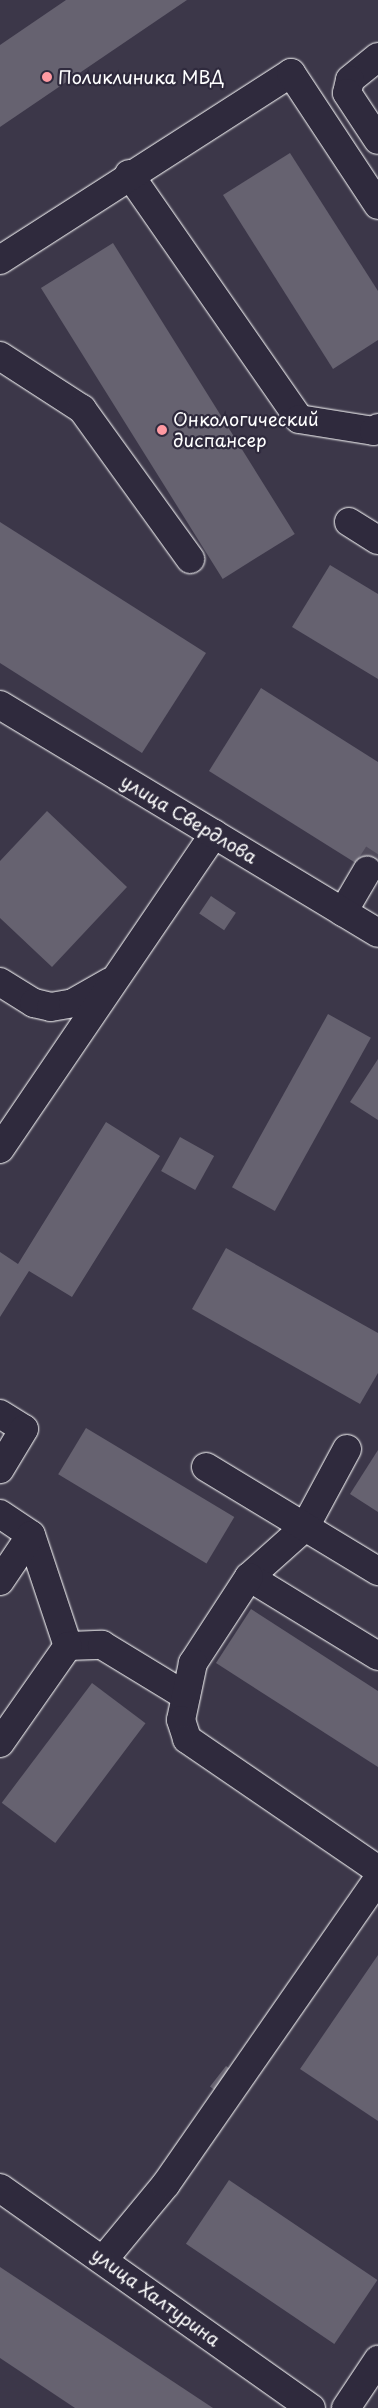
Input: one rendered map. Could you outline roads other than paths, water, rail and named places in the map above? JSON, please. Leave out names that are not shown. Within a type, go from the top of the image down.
[{"type":"main road","points":[[378,56],[350,80],[347,93],[378,140]]},
{"type":"main road","points":[[0,260],[129,174],[291,73],[378,205]]},
{"type":"main road","points":[[129,174],[299,419],[374,432],[378,428]]},
{"type":"main road","points":[[0,356],[82,409],[190,559]]},
{"type":"main road","points":[[349,522],[378,540]]},
{"type":"main road","name":"улица Свердлова","points":[[0,705],[378,933]]},
{"type":"main road","points":[[0,1149],[214,834]]},
{"type":"main road","points":[[343,912],[368,871]]},
{"type":"main road","points":[[0,982],[34,1003],[52,1007],[72,1003],[117,977]]},
{"type":"main road","points":[[0,1414],[24,1430],[0,1468]]},
{"type":"main road","points":[[347,1449],[305,1527],[249,1577],[193,1663],[181,1720],[187,1739],[378,1870]]},
{"type":"main road","points":[[206,1467],[378,1571]]},
{"type":"main road","points":[[0,1514],[31,1535],[68,1646]]},
{"type":"main road","points":[[0,1581],[31,1535]]},
{"type":"main road","points":[[249,1577],[378,1656]]},
{"type":"main road","points":[[68,1646],[102,1645],[186,1696]]},
{"type":"main road","points":[[0,1743],[68,1646]]},
{"type":"main road","points":[[104,2259],[166,2184],[378,1878]]},
{"type":"main road","name":"улица Халтурина","points":[[0,2188],[104,2259],[294,2403]]},
{"type":"main road","points":[[346,2408],[378,2360]]},
{"type":"tunnel","points":[[367,871],[378,854]]},
{"type":"place","name":"Поликлиника МВД","points":[[47,77]]},
{"type":"place","name":"Онкологический диспансер","points":[[162,430]]}]
